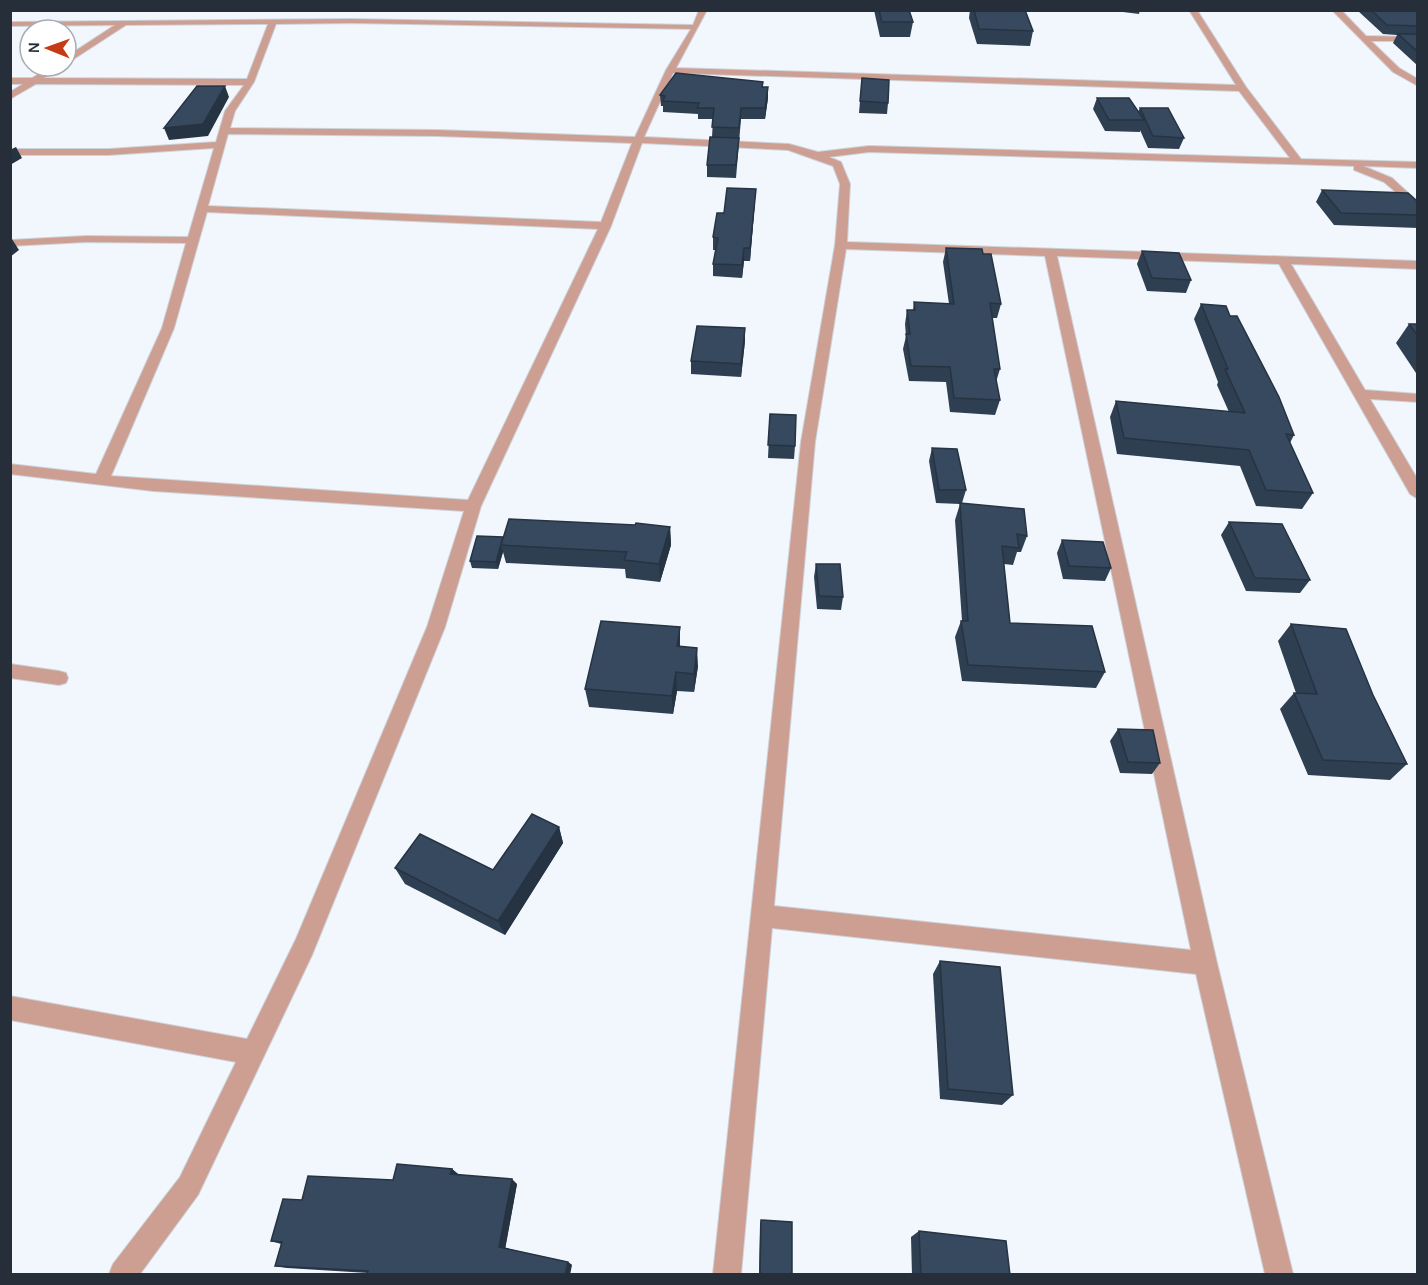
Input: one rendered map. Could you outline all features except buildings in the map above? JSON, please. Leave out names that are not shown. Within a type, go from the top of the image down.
[{"type":"street","points":[[351,21],[363,10]]},
{"type":"street","points":[[1193,10],[1242,88],[1298,162]]},
{"type":"street","points":[[1336,10],[1396,70],[1418,83]]},
{"type":"street","points":[[10,24],[699,19],[670,70],[638,140],[605,226],[473,506],[436,627],[304,947],[189,1186],[123,1275]]},
{"type":"street","points":[[101,481],[168,328],[204,210],[230,111],[250,82],[273,21]]},
{"type":"street","points":[[78,53],[126,22]]},
{"type":"street","points":[[1364,38],[1418,39]]},
{"type":"street","points":[[670,70],[1242,88]]},
{"type":"street","points":[[10,96],[39,78]]},
{"type":"street","points":[[10,81],[250,82]]},
{"type":"street","points":[[226,131],[296,130],[789,147],[817,155],[837,164],[845,184],[841,245],[808,442],[728,1275]]},
{"type":"street","points":[[10,152],[109,152],[221,145]]},
{"type":"street","points":[[817,155],[869,149],[1418,165]]},
{"type":"street","points":[[1339,164],[1359,168],[1388,180],[1418,208]]},
{"type":"street","points":[[204,210],[605,226]]},
{"type":"street","points":[[10,243],[86,239],[195,240]]},
{"type":"street","points":[[841,245],[1418,265]]},
{"type":"street","points":[[1051,254],[1205,963],[1280,1275]]},
{"type":"street","points":[[1284,262],[1418,494]]},
{"type":"street","points":[[1362,394],[1418,398]]},
{"type":"street","points":[[10,469],[101,481],[473,506]]},
{"type":"street","points":[[10,671],[59,678]]},
{"type":"street","points":[[763,916],[1205,963]]},
{"type":"street","points":[[10,1008],[253,1053]]}]
